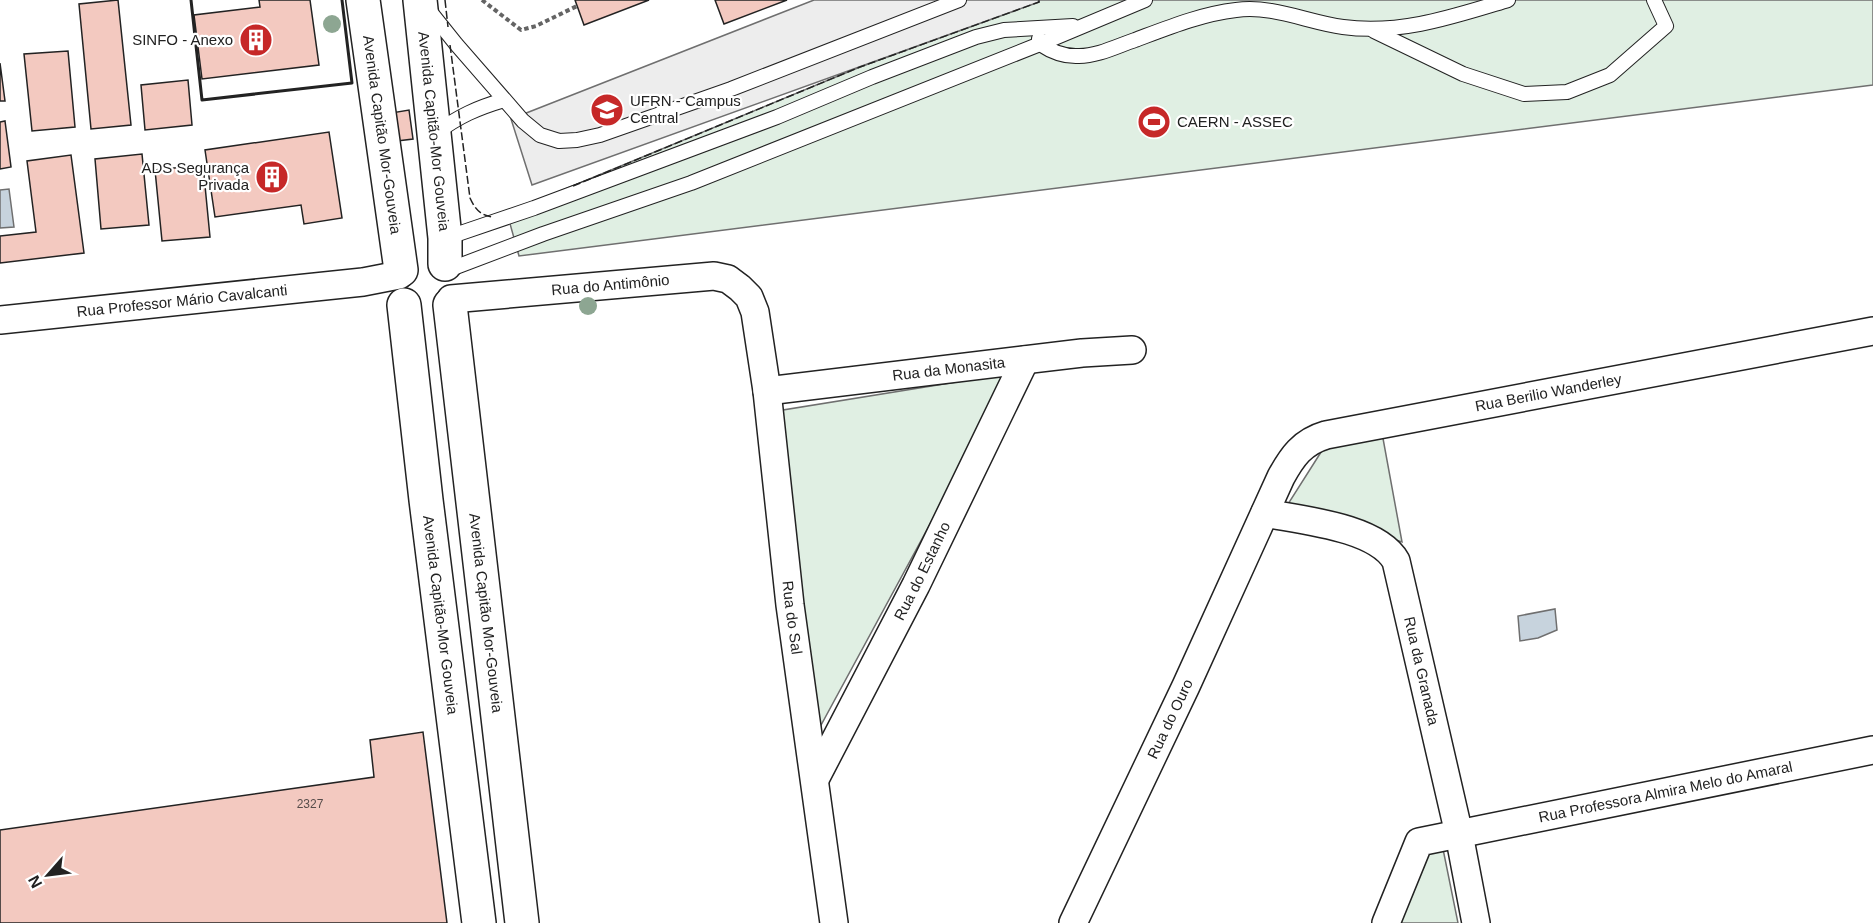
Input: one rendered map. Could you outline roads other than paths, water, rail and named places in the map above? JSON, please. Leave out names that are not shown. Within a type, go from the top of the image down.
[{"type":"main road","name":"Avenida Capitão Mor-Gouveia","points":[[363,0],[401,287]]},
{"type":"main road","name":"Avenida Capitão-Mor Gouveia","points":[[421,0],[448,275]]},
{"type":"main road","points":[[430,256],[448,275],[444,312],[432,317],[416,315],[401,287],[408,263],[430,256]]},
{"type":"main road","name":"Avenida Capitão Mor-Gouveia","points":[[448,275],[522,923]]},
{"type":"main road","name":"Avenida Capitão-Mor Gouveia","points":[[401,287],[479,923]]},
{"type":"main road","points":[[468,836],[511,832]]},
{"type":"street","name":"Rua do Antimônio","points":[[448,275],[714,276],[728,279],[740,288],[749,297],[754,312]]},
{"type":"street","name":"Rua Professor Mário Cavalcanti","points":[[0,320],[363,282],[401,287]]},
{"type":"street","name":"Rua do Sal","points":[[754,312],[767,391],[790,605],[834,923]]},
{"type":"street","name":"Rua Berilio Wanderley","points":[[1265,513],[1292,457],[1306,442],[1319,437],[1873,331]]},
{"type":"street","name":"Rua da Monasita","points":[[767,391],[1025,360],[1131,350]]},
{"type":"street","name":"Rua do Estanho","points":[[815,779],[916,585],[1025,360]]},
{"type":"street","name":"Rua da Granada","points":[[1265,513],[1367,536],[1378,542],[1393,557],[1402,585],[1459,834],[1476,923]]},
{"type":"street","name":"Rua do Ouro","points":[[1073,923],[1186,686],[1265,513]]},
{"type":"street","name":"Rua Professora Almira Melo do Amaral","points":[[1386,923],[1419,842],[1873,750]]},
{"type":"lane","points":[[421,0],[504,100],[532,128],[547,138],[559,141],[600,135],[731,89],[959,0]]},
{"type":"lane","points":[[448,275],[543,234],[691,183],[1145,0]]},
{"type":"lane","points":[[1035,28],[1040,44],[1059,54],[1082,57],[1103,52],[1169,27],[1238,10],[1266,10],[1342,27],[1372,30],[1441,20],[1508,0]]},
{"type":"lane","points":[[1372,30],[1463,74],[1524,94],[1567,92],[1610,75],[1666,26],[1654,0]]},
{"type":"lane","points":[[448,275],[534,208],[777,117],[976,37],[1004,30],[1081,26]]},
{"type":"lane","points":[[434,134],[456,118],[477,108],[504,100]]},
{"type":"place","name":"SINFO - Anexo","points":[[256,40]]},
{"type":"place","name":"UFRN - Campus Central","points":[[607,110]]},
{"type":"place","name":"CAERN - ASSEC","points":[[1154,122]]},
{"type":"place","name":"ADS Segurança Privada","points":[[272,177]]}]
